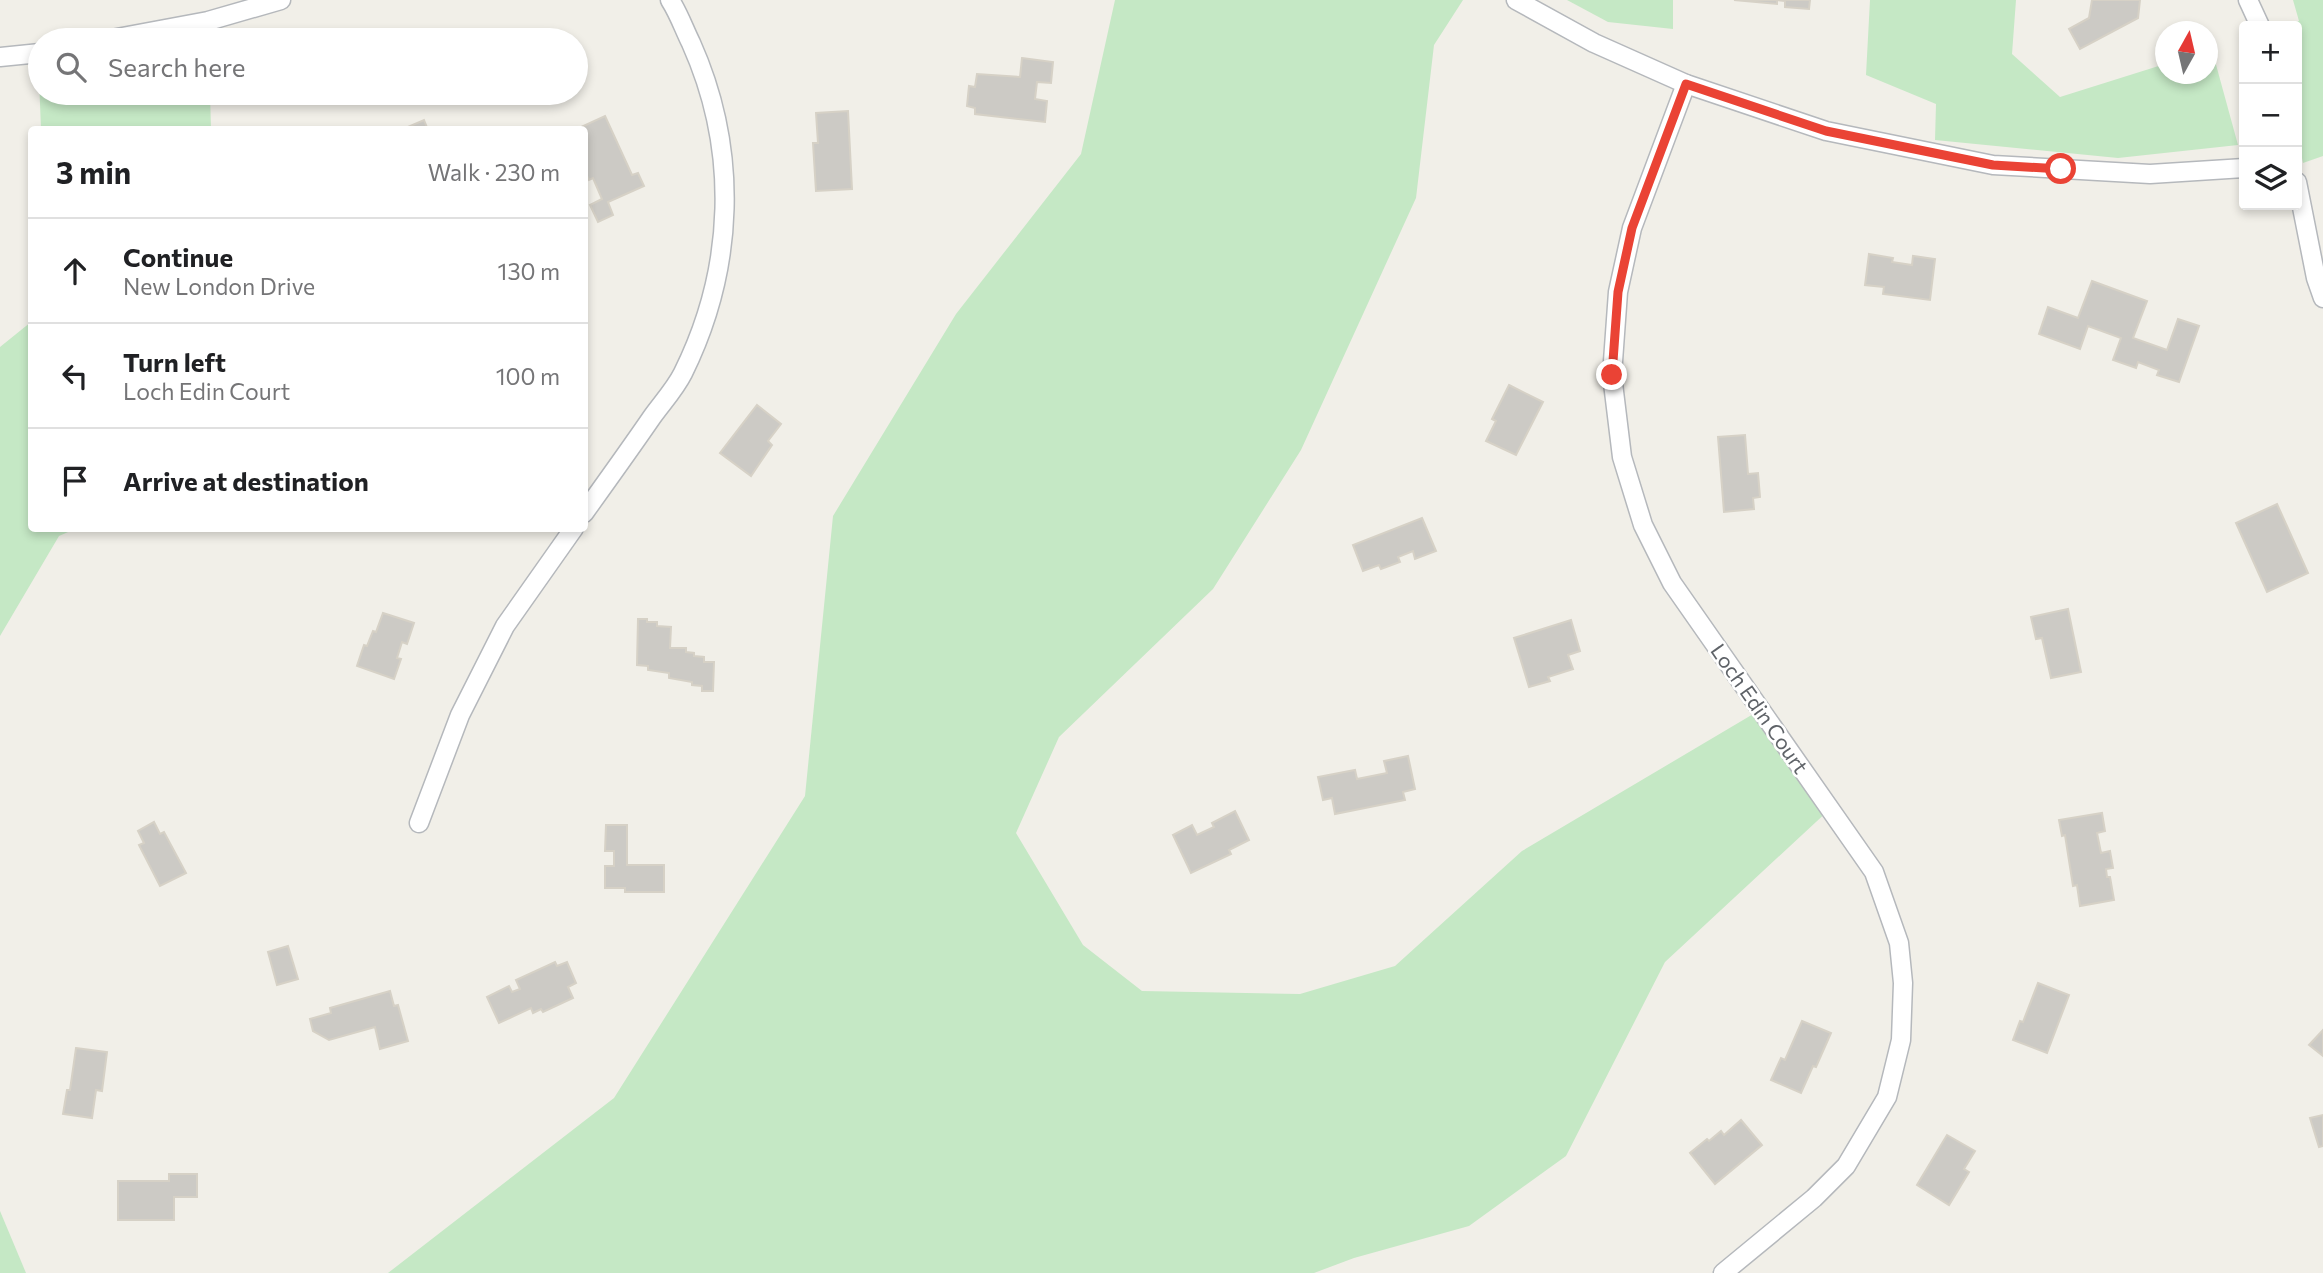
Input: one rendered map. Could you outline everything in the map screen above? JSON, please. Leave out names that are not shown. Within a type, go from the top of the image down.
[{"type":"street","points":[[170,28],[208,21],[281,0]]},
{"type":"street","points":[[588,507],[682,375],[706,317],[722,260],[726,215],[725,167],[718,120],[703,71],[670,0]]},
{"type":"street","points":[[1516,0],[1594,43],[1686,84],[1826,131],[1993,165],[2150,174],[2239,168]]},
{"type":"street","points":[[2248,0],[2258,21]]},
{"type":"street","points":[[0,57],[28,54]]},
{"type":"street","name":"Loch Edin Court","points":[[1686,84],[1632,228],[1618,292],[1612,375],[1622,457],[1643,525],[1672,583],[1874,872],[1899,943],[1903,983],[1901,1040],[1887,1097],[1846,1166],[1814,1198],[1723,1273]]},
{"type":"street","points":[[2302,204],[2323,299]]},
{"type":"street","points":[[419,823],[460,715],[505,626],[571,532]]},
{"type":"green space","points":[[1115,0],[1463,0],[1434,45],[1416,198],[1301,450],[1213,589],[1059,737],[1016,833],[1083,945],[1142,991],[1300,994],[1395,966],[1522,851],[1760,710],[1830,809],[1665,962],[1566,1156],[1469,1226],[1354,1258],[1314,1273],[388,1273],[614,1098],[805,796],[833,516],[956,314],[1081,154]]},
{"type":"green space","points":[[1567,0],[1673,0],[1673,29],[1608,22]]},
{"type":"green space","points":[[1870,0],[2016,0],[2012,54],[2060,97],[2155,67],[2155,84],[2218,84],[2218,72],[2238,145],[2118,158],[1935,140],[1936,104],[1866,75]]},
{"type":"green space","points":[[2293,0],[2323,0],[2323,156],[2303,163],[2302,21],[2299,21]]},
{"type":"green space","points":[[40,105],[210,105],[211,126],[41,126]]},
{"type":"green space","points":[[28,324],[28,532],[68,532],[59,536],[0,636],[0,347]]},
{"type":"green space","points":[[0,1211],[26,1273],[0,1273]]},
{"type":"building","points":[[1734,0],[1777,0],[1777,4]]},
{"type":"building","points":[[1777,0],[1810,0],[1809,9],[1785,7],[1785,1]]},
{"type":"building","points":[[2092,0],[2140,0],[2138,18],[2080,49],[2069,29],[2089,18]]},
{"type":"building","points":[[1022,58],[1053,62],[1051,83],[1037,82],[1035,99],[1047,101],[1045,122],[975,114],[975,108],[967,106],[969,86],[975,87],[977,74],[1020,77]]},
{"type":"building","points":[[848,111],[852,189],[816,191],[813,143],[818,143],[816,113]]},
{"type":"building","points":[[605,116],[632,175],[638,173],[644,186],[608,202],[613,215],[598,222],[590,205],[602,199],[593,178],[588,178],[588,126],[583,126]]},
{"type":"building","points":[[424,120],[426,126],[410,126]]},
{"type":"building","points":[[1869,254],[1912,265],[1913,256],[1935,259],[1930,300],[1883,294],[1884,287],[1865,285]]},
{"type":"building","points":[[2092,281],[2147,301],[2133,338],[2167,350],[2178,319],[2199,326],[2179,382],[2157,375],[2159,370],[2138,362],[2136,368],[2113,360],[2121,338],[2088,326],[2080,349],[2039,334],[2048,307],[2078,318]]},
{"type":"building","points":[[1509,385],[1543,402],[1516,455],[1486,441],[1496,421],[1492,419]]},
{"type":"building","points":[[757,405],[781,424],[768,441],[772,445],[751,476],[720,453]]},
{"type":"building","points":[[1745,435],[1748,474],[1758,473],[1760,497],[1753,498],[1754,509],[1724,512],[1718,437]]},
{"type":"building","points":[[2277,504],[2308,573],[2267,592],[2236,523]]},
{"type":"building","points":[[1422,518],[1436,551],[1415,559],[1413,551],[1398,557],[1400,562],[1381,569],[1379,565],[1363,571],[1353,545]]},
{"type":"building","points":[[2068,609],[2081,672],[2051,678],[2042,638],[2036,639],[2031,617]]},
{"type":"building","points":[[383,613],[414,623],[407,644],[402,642],[397,658],[401,659],[394,679],[357,666],[364,645],[367,646],[373,631],[376,632]]},
{"type":"building","points":[[638,619],[657,622],[657,626],[671,627],[670,648],[686,648],[686,652],[694,653],[694,656],[704,657],[704,662],[714,662],[713,691],[702,691],[702,686],[692,685],[692,682],[669,678],[669,673],[648,670],[648,666],[637,665]]},
{"type":"building","points":[[1571,620],[1580,651],[1568,655],[1573,669],[1548,677],[1550,681],[1529,687],[1514,638]]},
{"type":"building","points":[[1408,756],[1415,789],[1403,792],[1405,800],[1335,814],[1332,798],[1323,800],[1318,777],[1355,770],[1357,779],[1387,773],[1384,761]]},
{"type":"building","points":[[1235,811],[1249,840],[1229,850],[1231,854],[1191,873],[1173,835],[1192,825],[1197,835],[1214,827],[1212,823]]},
{"type":"building","points":[[2102,813],[2105,831],[2097,833],[2101,853],[2110,851],[2113,868],[2106,869],[2114,900],[2080,906],[2077,885],[2073,886],[2065,835],[2062,836],[2059,820]]},
{"type":"building","points":[[154,822],[160,834],[164,832],[186,873],[160,886],[139,845],[144,843],[138,831]]},
{"type":"building","points":[[606,825],[627,825],[627,865],[664,865],[664,892],[625,892],[625,888],[605,888],[605,866],[614,866],[614,851],[605,851]]},
{"type":"building","points":[[288,946],[298,979],[277,985],[268,952]]},
{"type":"building","points":[[555,962],[557,966],[567,962],[576,983],[568,987],[573,998],[543,1012],[541,1009],[533,1013],[531,1008],[499,1023],[487,997],[509,986],[512,992],[520,989],[516,980]]},
{"type":"building","points":[[2038,983],[2069,995],[2047,1053],[2013,1040]]},
{"type":"building","points":[[390,991],[394,1006],[398,1005],[408,1041],[380,1049],[375,1027],[329,1040],[313,1031],[310,1019],[331,1013],[330,1008]]},
{"type":"building","points":[[1802,1021],[1831,1033],[1801,1093],[1771,1080],[1781,1058],[1785,1060]]},
{"type":"building","points":[[2323,1030],[2323,1056],[2309,1045]]},
{"type":"building","points":[[76,1048],[107,1052],[102,1091],[96,1090],[92,1118],[63,1114],[67,1090],[70,1090]]},
{"type":"building","points":[[2323,1115],[2323,1146],[2319,1147],[2310,1118]]},
{"type":"building","points":[[1741,1120],[1762,1145],[1715,1184],[1690,1153],[1721,1131],[1724,1135]]},
{"type":"building","points":[[1947,1135],[1975,1151],[1964,1169],[1969,1172],[1949,1205],[1917,1185]]},
{"type":"building","points":[[169,1174],[197,1174],[197,1197],[174,1197],[174,1220],[118,1220],[118,1181],[169,1181]]},
{"type":"route","points":[[1612,375],[1618,292],[1632,228],[1686,84],[1826,131],[1993,165],[2061,169]]}]
